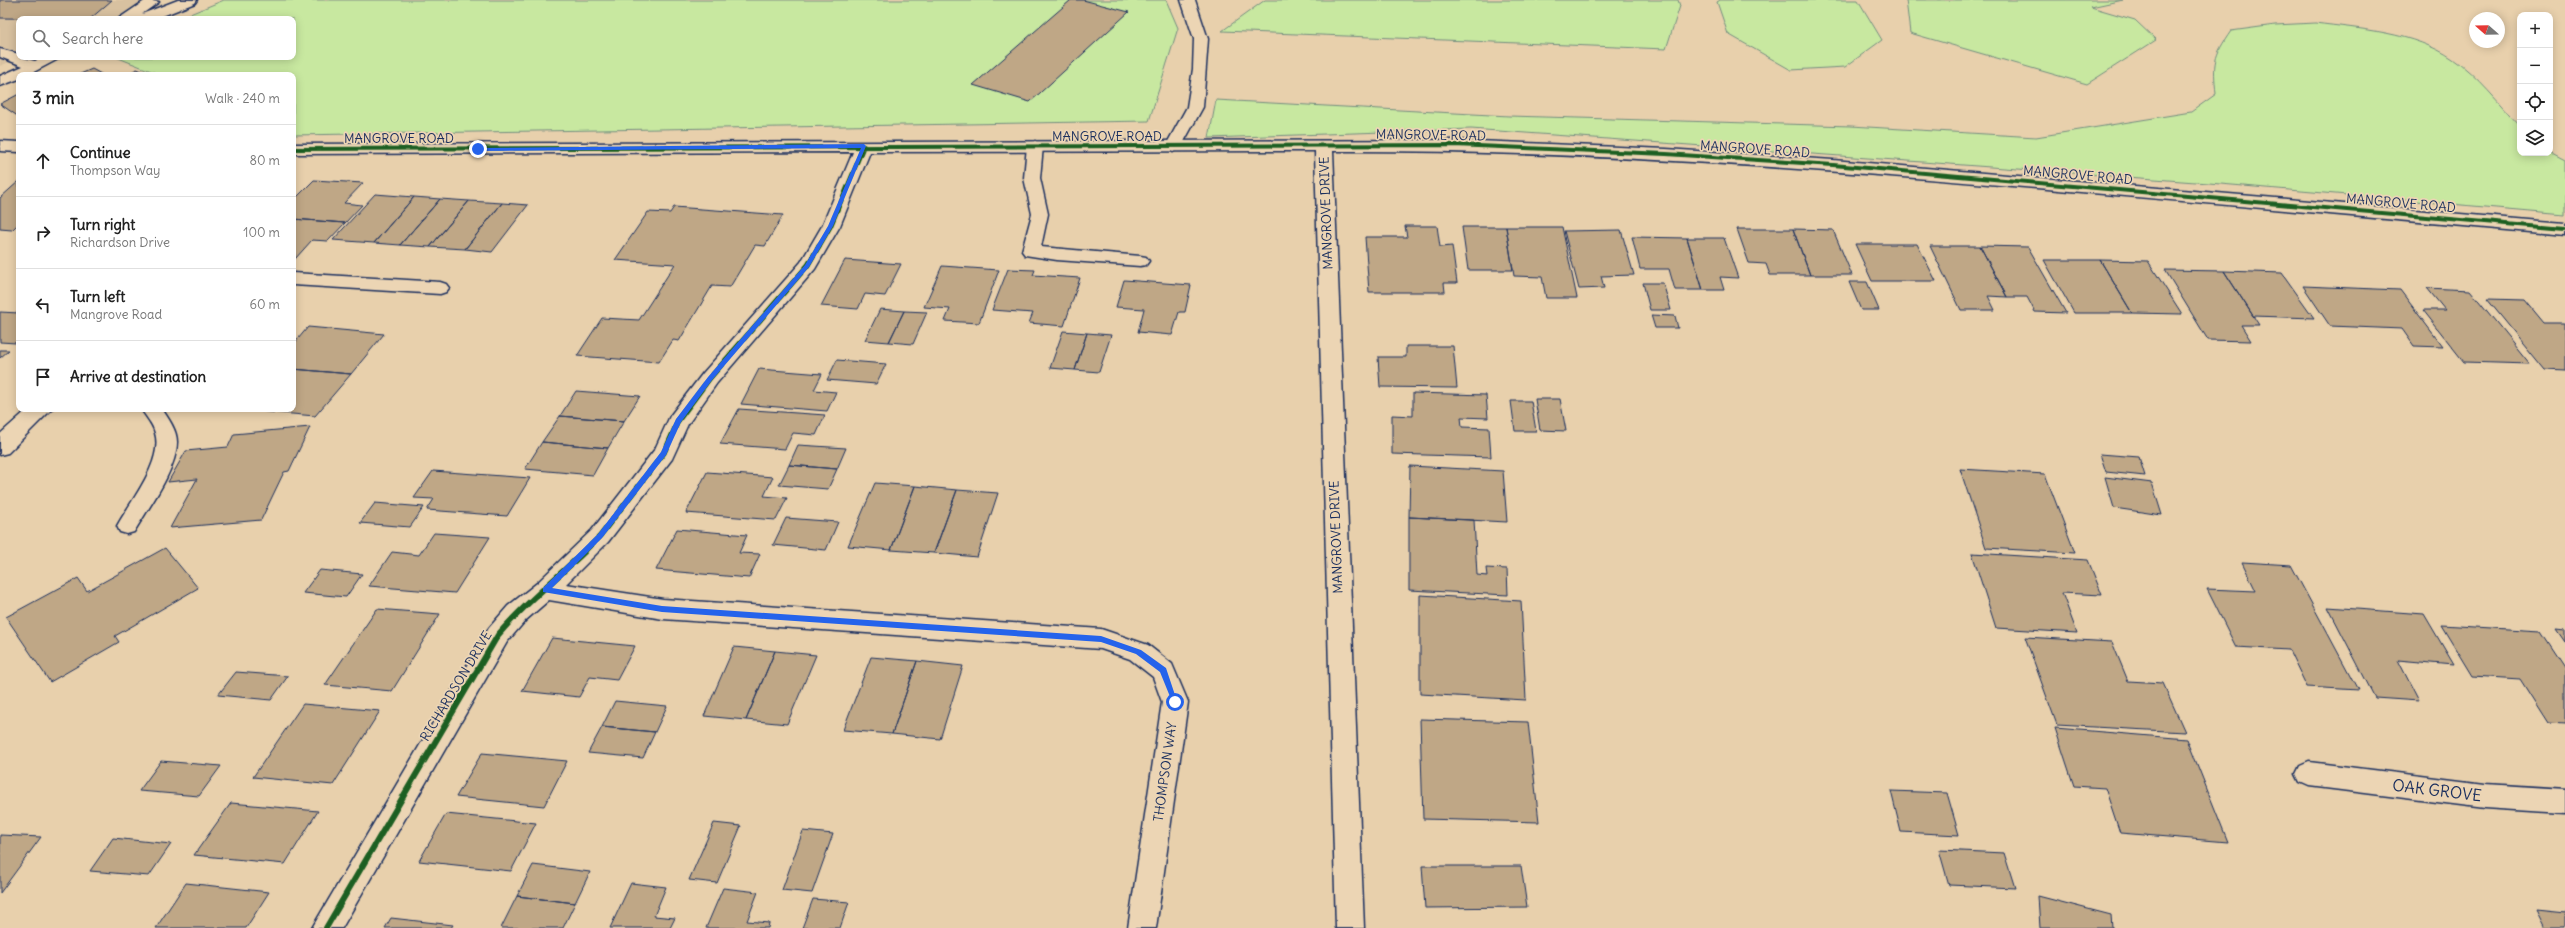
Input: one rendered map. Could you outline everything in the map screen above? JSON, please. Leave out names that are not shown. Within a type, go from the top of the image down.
[{"type":"street","name":"MANGROVE DRIVE","points":[[1324,145],[1350,928]]},
{"type":"street","name":"MANGROVE ROAD","points":[[296,149],[1454,145],[1552,149],[1825,165],[2565,229]]},
{"type":"street","points":[[0,146],[16,147]]},
{"type":"street","name":"RICHARDSON DRIVE","points":[[326,928],[498,635],[517,613],[545,590],[600,536],[664,453],[678,421],[710,378],[808,266],[831,226],[864,146]]},
{"type":"street","points":[[0,447],[38,412]]},
{"type":"street","name":"THOMPSON WAY","points":[[545,590],[662,609],[1101,639],[1139,652],[1163,671],[1175,702],[1142,928]]},
{"type":"street","name":"OAK GROVE","points":[[2309,774],[2485,796],[2565,802]]},
{"type":"lane","points":[[130,16],[155,0]]},
{"type":"lane","points":[[150,16],[190,0]]},
{"type":"lane","points":[[1173,147],[1195,107],[1200,69],[1201,39],[1188,0]]},
{"type":"lane","points":[[0,53],[8,54],[16,58]]},
{"type":"lane","points":[[22,60],[35,66]]},
{"type":"lane","points":[[22,72],[48,60]]},
{"type":"lane","points":[[0,82],[16,75]]},
{"type":"lane","points":[[1035,146],[1032,178],[1040,214],[1031,251],[1057,255],[1140,261]]},
{"type":"lane","points":[[296,279],[440,288]]},
{"type":"lane","points":[[127,526],[156,475],[167,443],[162,423],[153,412]]},
{"type":"shaded area","points":[[0,0],[161,0],[121,16],[16,16],[16,59],[0,66]]},
{"type":"green space","points":[[224,0],[1166,0],[1178,28],[1149,121],[296,135],[296,72],[154,72],[124,60],[296,60],[296,16],[185,16]]},
{"type":"green space","points":[[1265,0],[1678,0],[1680,6],[1666,49],[1222,31]]},
{"type":"green space","points":[[1720,0],[1858,0],[1882,40],[1845,67],[1791,70],[1728,34],[1717,2]]},
{"type":"green space","points":[[1906,0],[2123,0],[2091,7],[2135,20],[2156,40],[2087,84],[1910,33]]},
{"type":"green space","points":[[2315,23],[2386,33],[2421,43],[2438,50],[2453,59],[2471,73],[2517,123],[2517,156],[2553,156],[2553,155],[2565,161],[2565,214],[2209,183],[1471,129],[1209,138],[1216,100],[1509,116],[1851,126],[2036,137],[2191,112],[2216,94],[2216,61],[2221,47],[2231,31],[2275,25]]},
{"type":"building","points":[[0,0],[112,0],[93,16],[16,16],[16,18],[0,18]]},
{"type":"building","points":[[1071,0],[1083,0],[1129,12],[1030,102],[973,85]]},
{"type":"building","points":[[92,69],[98,72],[85,72]]},
{"type":"building","points":[[137,69],[144,72],[131,72]]},
{"type":"building","points":[[16,96],[16,115],[0,104]]},
{"type":"building","points":[[314,180],[363,183],[344,203],[362,205],[345,223],[296,219],[296,198]]},
{"type":"building","points":[[16,184],[16,226],[12,230],[0,229],[0,198]]},
{"type":"building","points":[[375,194],[414,197],[374,243],[333,240]]},
{"type":"building","points":[[414,197],[440,199],[400,245],[374,243]]},
{"type":"building","points":[[440,199],[469,201],[430,247],[400,245]]},
{"type":"building","points":[[469,201],[502,203],[465,249],[430,247]]},
{"type":"building","points":[[502,203],[528,205],[492,252],[465,249]]},
{"type":"building","points":[[674,207],[783,215],[765,246],[755,245],[730,287],[712,286],[679,341],[673,340],[659,362],[577,356],[602,318],[639,320],[675,264],[615,260],[648,212],[670,213]]},
{"type":"building","points":[[296,219],[345,223],[328,241],[312,240],[296,258]]},
{"type":"building","points":[[1405,226],[1437,226],[1440,247],[1452,246],[1457,283],[1444,283],[1445,292],[1369,292],[1365,237],[1407,237]]},
{"type":"building","points":[[1462,227],[1506,227],[1513,270],[1468,270]]},
{"type":"building","points":[[1506,227],[1562,227],[1577,298],[1546,298],[1542,277],[1514,276]]},
{"type":"building","points":[[1737,229],[1793,229],[1810,275],[1770,275],[1766,264],[1749,263]]},
{"type":"building","points":[[1793,229],[1833,230],[1852,275],[1810,275]]},
{"type":"building","points":[[1621,230],[1634,275],[1601,276],[1604,288],[1579,289],[1564,231]]},
{"type":"building","points":[[1632,237],[1687,238],[1703,290],[1675,290],[1669,269],[1640,269]]},
{"type":"building","points":[[1687,238],[1724,238],[1738,278],[1720,277],[1724,290],[1703,290]]},
{"type":"building","points":[[1855,244],[1917,244],[1936,281],[1872,281]]},
{"type":"building","points":[[1930,246],[1980,246],[2007,297],[1988,296],[1995,310],[1961,310]]},
{"type":"building","points":[[1980,246],[2028,247],[2066,313],[2035,312],[2027,297],[2007,297]]},
{"type":"building","points":[[845,260],[901,264],[885,296],[865,294],[858,309],[821,306]]},
{"type":"building","points":[[2044,260],[2100,260],[2132,313],[2074,313]]},
{"type":"building","points":[[2100,260],[2148,261],[2182,314],[2132,313]]},
{"type":"building","points":[[942,266],[999,270],[979,323],[945,321],[950,309],[924,307]]},
{"type":"building","points":[[1008,269],[1035,270],[1033,275],[1080,278],[1064,326],[1029,323],[1033,313],[992,310]]},
{"type":"building","points":[[2165,270],[2224,271],[2259,325],[2241,325],[2251,341],[2208,340]]},
{"type":"building","points":[[2224,271],[2282,273],[2314,318],[2253,316]]},
{"type":"building","points":[[1124,280],[1191,285],[1185,312],[1179,312],[1172,335],[1138,332],[1144,309],[1116,307]]},
{"type":"building","points":[[1849,282],[1867,282],[1879,310],[1861,310]]},
{"type":"building","points":[[1643,283],[1663,283],[1671,310],[1650,310]]},
{"type":"building","points":[[2303,286],[2400,290],[2443,347],[2414,346],[2402,329],[2330,326]]},
{"type":"building","points":[[2427,288],[2470,290],[2530,364],[2464,362],[2423,310],[2445,310]]},
{"type":"building","points":[[2487,299],[2525,300],[2544,323],[2565,323],[2565,371],[2545,370]]},
{"type":"building","points":[[880,309],[904,311],[889,342],[865,340]]},
{"type":"building","points":[[904,311],[927,312],[913,344],[889,342]]},
{"type":"building","points":[[0,312],[16,313],[16,343],[0,342]]},
{"type":"building","points":[[1651,315],[1675,316],[1678,328],[1655,328]]},
{"type":"building","points":[[308,327],[384,334],[351,374],[296,369],[296,341]]},
{"type":"building","points":[[1063,331],[1087,333],[1075,370],[1050,368]]},
{"type":"building","points":[[1087,333],[1111,335],[1099,372],[1075,370]]},
{"type":"building","points":[[1406,346],[1453,346],[1457,388],[1380,387],[1378,357],[1406,357]]},
{"type":"building","points":[[0,350],[9,350],[0,358]]},
{"type":"building","points":[[837,360],[886,364],[876,384],[827,380]]},
{"type":"building","points":[[296,369],[351,374],[315,416],[269,412],[296,412]]},
{"type":"building","points":[[759,369],[822,374],[814,390],[836,392],[827,411],[741,404]]},
{"type":"building","points":[[576,391],[640,396],[624,421],[560,416]]},
{"type":"building","points":[[1413,393],[1486,395],[1488,418],[1461,417],[1462,427],[1489,428],[1491,457],[1392,454],[1392,415],[1413,416]]},
{"type":"building","points":[[1535,399],[1560,399],[1566,431],[1540,430]]},
{"type":"building","points":[[1511,401],[1531,401],[1536,431],[1515,431]]},
{"type":"building","points":[[739,409],[825,415],[816,435],[793,433],[785,449],[720,444]]},
{"type":"building","points":[[560,416],[624,421],[608,448],[542,442]]},
{"type":"building","points":[[310,427],[289,471],[284,472],[261,520],[170,528],[197,479],[168,482],[186,451],[228,447],[234,434]]},
{"type":"building","points":[[542,442],[608,448],[593,475],[525,469]]},
{"type":"building","points":[[798,445],[846,448],[837,469],[789,465]]},
{"type":"building","points":[[2100,454],[2139,457],[2145,476],[2106,472]]},
{"type":"building","points":[[789,465],[837,469],[828,489],[779,485]]},
{"type":"building","points":[[1410,466],[1503,471],[1507,522],[1409,517]]},
{"type":"building","points":[[1960,469],[2045,474],[2075,553],[1986,548]]},
{"type":"building","points":[[433,471],[530,478],[507,516],[427,510],[434,499],[414,498]]},
{"type":"building","points":[[707,472],[773,477],[764,496],[787,498],[776,520],[686,513]]},
{"type":"building","points":[[2105,477],[2152,483],[2162,515],[2114,508]]},
{"type":"building","points":[[875,483],[915,486],[891,550],[848,546]]},
{"type":"building","points":[[915,486],[957,490],[934,553],[891,550]]},
{"type":"building","points":[[957,490],[998,493],[977,557],[934,553]]},
{"type":"building","points":[[375,503],[424,507],[410,527],[360,523]]},
{"type":"building","points":[[1409,517],[1474,520],[1477,575],[1487,576],[1486,568],[1507,569],[1508,595],[1409,590]]},
{"type":"building","points":[[786,518],[838,522],[826,550],[773,545]]},
{"type":"building","points":[[677,529],[747,535],[739,553],[760,554],[749,578],[656,570]]},
{"type":"building","points":[[434,533],[490,537],[455,593],[369,586],[392,552],[419,555]]},
{"type":"building","points":[[165,548],[198,588],[115,636],[119,642],[50,682],[6,617],[78,578],[87,591]]},
{"type":"building","points":[[1972,553],[2088,560],[2102,595],[2062,593],[2077,633],[1996,628]]},
{"type":"building","points":[[2242,562],[2291,565],[2358,690],[2307,687],[2289,650],[2236,647],[2207,589],[2256,591]]},
{"type":"building","points":[[320,570],[362,574],[346,597],[303,593]]},
{"type":"building","points":[[1420,595],[1521,601],[1526,700],[1420,694]]},
{"type":"building","points":[[2328,607],[2424,614],[2454,665],[2398,660],[2419,701],[2375,698]]},
{"type":"building","points":[[377,609],[440,614],[392,691],[325,685]]},
{"type":"building","points":[[2441,625],[2540,631],[2565,669],[2565,724],[2548,723],[2520,679],[2472,676]]},
{"type":"building","points":[[2556,629],[2565,630],[2565,642]]},
{"type":"building","points":[[2025,637],[2112,642],[2128,681],[2163,683],[2185,732],[2057,725]]},
{"type":"building","points":[[552,638],[635,646],[617,680],[590,677],[579,697],[522,691]]},
{"type":"building","points":[[734,647],[775,651],[746,720],[704,716]]},
{"type":"building","points":[[775,651],[816,655],[787,724],[746,720]]},
{"type":"building","points":[[871,657],[917,661],[892,734],[843,730]]},
{"type":"building","points":[[917,661],[963,666],[940,739],[892,734]]},
{"type":"building","points":[[236,672],[288,676],[271,700],[218,695]]},
{"type":"building","points":[[615,701],[667,706],[655,732],[602,727]]},
{"type":"building","points":[[303,704],[380,711],[333,785],[253,777]]},
{"type":"building","points":[[1420,719],[1528,722],[1539,822],[1423,819]]},
{"type":"building","points":[[602,727],[655,732],[643,758],[588,753]]},
{"type":"building","points":[[2055,728],[2187,739],[2228,842],[2120,833],[2105,788],[2074,786]]},
{"type":"building","points":[[482,753],[567,761],[544,806],[456,797]]},
{"type":"building","points":[[161,761],[221,766],[199,796],[139,791]]},
{"type":"building","points":[[1891,791],[1947,793],[1959,835],[1901,832]]},
{"type":"building","points":[[231,803],[318,811],[285,864],[194,855]]},
{"type":"building","points":[[446,814],[536,823],[511,871],[419,861]]},
{"type":"building","points":[[714,823],[741,826],[717,883],[689,880]]},
{"type":"building","points":[[803,831],[833,834],[812,893],[782,890]]},
{"type":"building","points":[[0,835],[41,837],[0,893]]},
{"type":"building","points":[[113,838],[171,844],[149,876],[90,871]]},
{"type":"building","points":[[1939,850],[2004,853],[2015,888],[1949,885]]},
{"type":"building","points":[[533,865],[590,872],[575,903],[517,896]]},
{"type":"building","points":[[1422,866],[1521,866],[1527,907],[1425,908]]},
{"type":"building","points":[[186,883],[269,892],[246,928],[156,928]]},
{"type":"building","points":[[631,883],[666,887],[654,916],[675,918],[670,928],[610,928]]},
{"type":"building","points":[[723,888],[758,892],[747,921],[769,923],[768,928],[706,928]]},
{"type":"building","points":[[517,896],[575,903],[563,928],[501,928]]},
{"type":"building","points":[[2038,896],[2111,915],[2112,928],[2040,928]]},
{"type":"building","points":[[813,899],[849,902],[840,928],[802,928]]},
{"type":"building","points":[[2536,910],[2565,913],[2565,928],[2545,928]]},
{"type":"building","points":[[391,918],[453,925],[451,928],[385,928]]},
{"type":"cycle path","points":[[296,149],[1454,145],[1666,154],[1833,165],[2565,229]]},
{"type":"cycle path","points":[[326,928],[498,635],[517,613],[545,590],[600,536],[664,453],[678,421],[710,378],[808,265],[831,226],[864,146]]},
{"type":"route","points":[[478,149],[864,146],[831,226],[808,266],[710,378],[678,421],[664,453],[600,536],[545,590],[662,609],[1101,639],[1139,652],[1163,671],[1175,702]]}]
